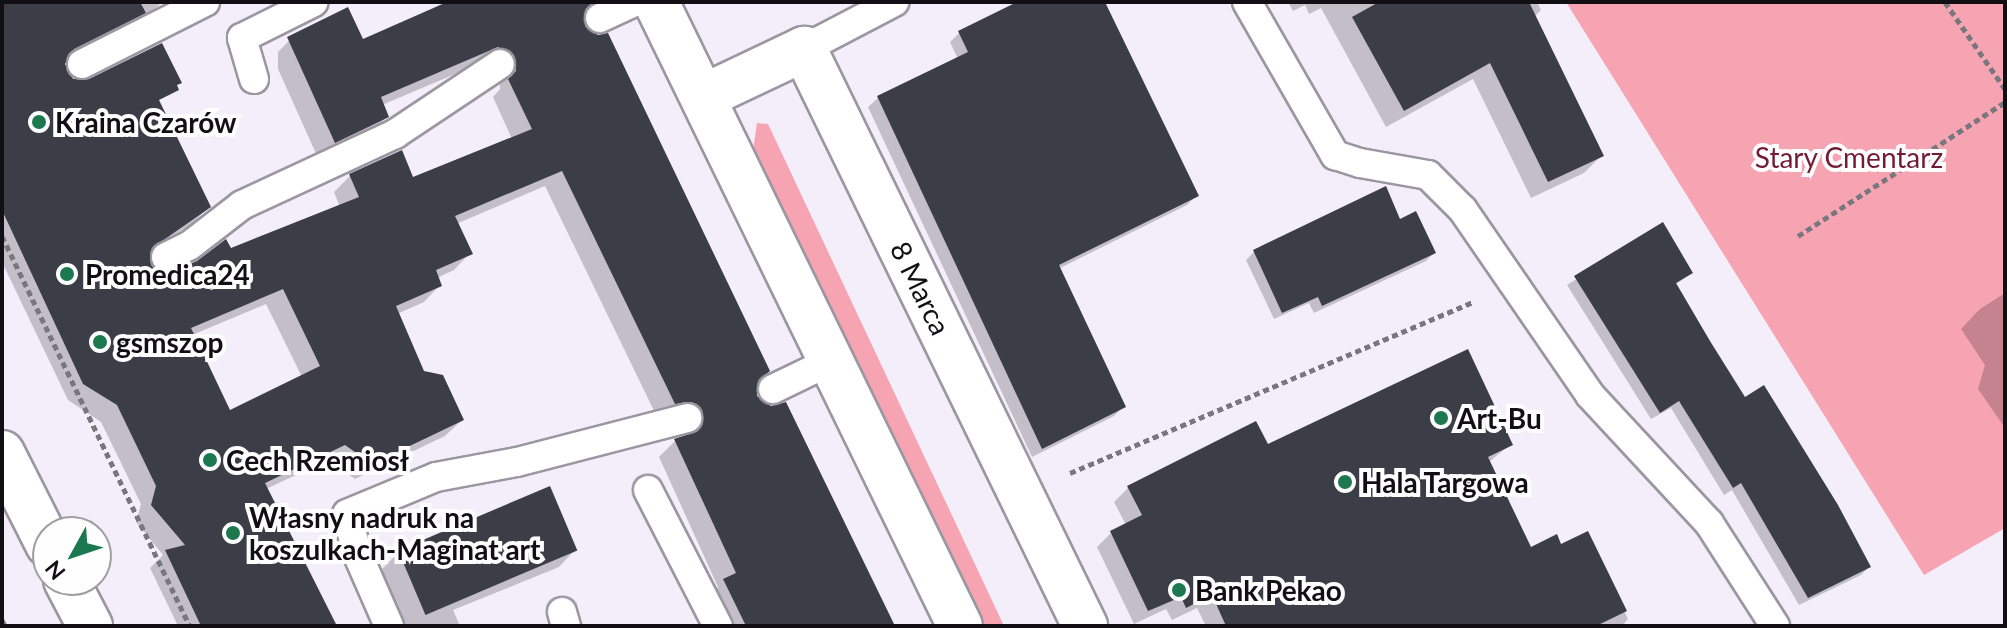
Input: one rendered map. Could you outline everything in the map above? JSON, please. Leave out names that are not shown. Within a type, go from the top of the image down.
[{"type":"street","points":[[656,2],[705,96],[960,626]]},
{"type":"street","points":[[705,96],[804,49]]},
{"type":"street","name":"8 Marca","points":[[804,49],[1085,626]]},
{"type":"street","points":[[2,453],[34,516]]},
{"type":"street","points":[[74,596],[90,626]]},
{"type":"lane","points":[[82,64],[205,2]]},
{"type":"lane","points":[[254,79],[242,38],[314,2]]},
{"type":"lane","points":[[600,18],[635,2]]},
{"type":"lane","points":[[804,49],[894,2]]},
{"type":"lane","points":[[1247,2],[1335,155],[1360,163],[1428,175],[1463,210],[1590,395],[1709,523],[1775,626]]},
{"type":"lane","points":[[166,257],[189,246],[242,205],[395,134],[500,64]]},
{"type":"lane","points":[[773,389],[833,360]]},
{"type":"lane","points":[[389,626],[357,553],[347,514],[436,477],[517,462],[687,418]]},
{"type":"lane","points":[[648,490],[718,626]]},
{"type":"path","points":[[1945,2],[2005,89]]},
{"type":"path","points":[[1798,236],[2005,102]]},
{"type":"path","points":[[2,236],[190,626]]},
{"type":"path","points":[[1061,477],[1514,284]]},
{"type":"path","points":[[2,620],[5,626]]},
{"type":"green space","name":"Stary Cmentarz","points":[[1566,2],[2005,2],[2005,528],[1924,575]]},
{"type":"green space","points":[[757,123],[768,124],[1004,626],[976,626],[760,171],[753,150]]},
{"type":"building","points":[[2,2],[140,2],[146,13],[74,49],[65,64],[73,79],[89,79],[162,43],[182,83],[177,85],[179,90],[159,100],[211,207],[152,248],[151,265],[165,274],[197,261],[226,239],[231,248],[359,197],[349,174],[402,150],[413,177],[532,129],[508,79],[516,71],[514,55],[498,47],[381,97],[389,117],[335,143],[287,37],[348,7],[363,39],[447,2],[594,2],[586,9],[585,26],[598,35],[608,33],[770,371],[759,380],[757,396],[771,406],[786,402],[895,626],[746,626],[723,579],[736,573],[674,439],[698,431],[703,413],[692,402],[675,404],[562,171],[455,216],[473,254],[436,270],[442,286],[396,306],[424,371],[443,375],[464,420],[372,464],[345,445],[265,483],[337,626],[201,626],[165,550],[185,545],[151,505],[156,486],[117,405],[83,384],[2,210]],"holes":[[[283,289],[320,366],[230,410],[191,328]]]},
{"type":"building","points":[[1017,2],[1105,2],[1199,196],[1059,265],[1126,407],[1042,449],[877,96],[968,52],[958,31]]},
{"type":"building","points":[[1379,2],[1529,2],[1604,156],[1548,182],[1490,63],[1404,111],[1352,17]]},
{"type":"building","points":[[1386,186],[1400,219],[1416,211],[1436,253],[1322,306],[1318,297],[1282,313],[1253,250]]},
{"type":"building","points":[[1663,222],[1693,273],[1676,283],[1710,341],[1745,397],[1764,385],[1838,505],[1871,567],[1808,598],[1741,483],[1733,488],[1679,401],[1660,413],[1574,276]]},
{"type":"building","name":"Hala Targowa","points":[[1468,349],[1513,445],[1488,457],[1531,547],[1557,534],[1561,544],[1588,531],[1627,611],[1596,626],[1226,626],[1212,595],[1186,608],[1181,597],[1148,611],[1110,531],[1142,515],[1127,486],[1256,421],[1268,444]]},
{"type":"building","points":[[550,486],[577,550],[425,615],[398,550]]},
{"type":"place","name":"Kraina Czarów","points":[[39,122]]},
{"type":"place","name":"Promedica24","points":[[67,274]]},
{"type":"place","name":"gsmszop","points":[[100,342]]},
{"type":"place","name":"Art-Bu","points":[[1441,418]]},
{"type":"place","name":"Cech Rzemiosł","points":[[210,460]]},
{"type":"place","name":"Hala Targowa","points":[[1345,482]]},
{"type":"place","name":"Własny nadruk na koszulkach-Maginat art","points":[[233,533]]},
{"type":"place","name":"Bank Pekao","points":[[1179,590]]}]
